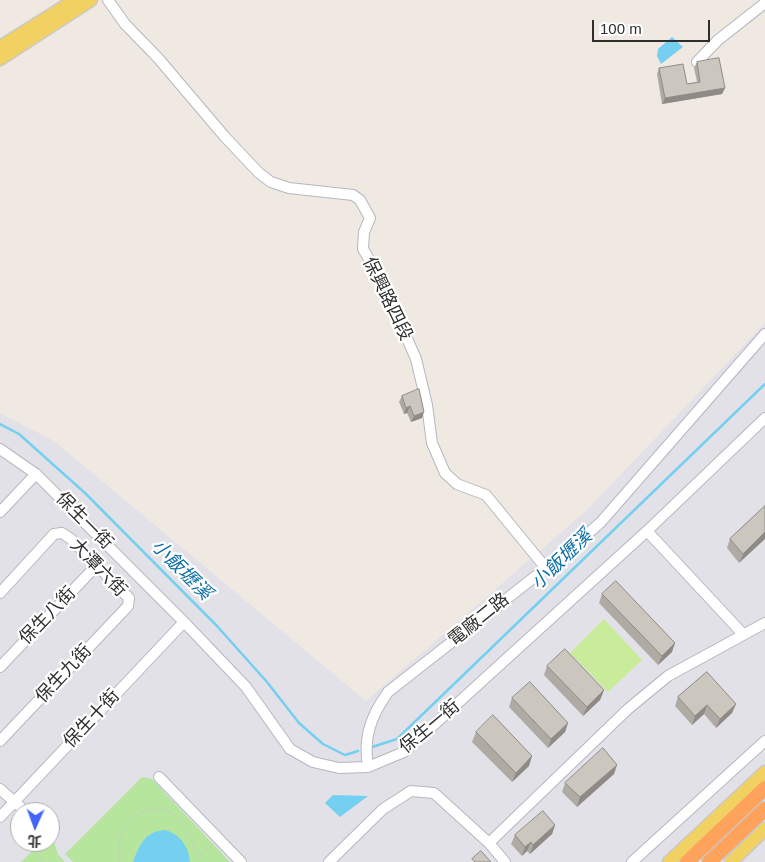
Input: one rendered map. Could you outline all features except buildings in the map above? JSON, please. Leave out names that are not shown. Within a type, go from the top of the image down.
[{"type":"highway","points":[[687,862],[765,788]]},
{"type":"highway","points":[[709,862],[765,809]]},
{"type":"main road","points":[[0,47],[82,1]]},
{"type":"main road","points":[[0,59],[82,1]]},
{"type":"main road","points":[[669,862],[765,772]]},
{"type":"main road","points":[[731,862],[765,829]]},
{"type":"street","name":"保興路四段","points":[[108,0],[125,24],[158,58],[225,137],[271,182],[319,193],[353,195],[360,200],[370,218],[364,232],[363,249],[382,281],[416,359],[427,405],[432,443],[445,473],[463,487],[486,495],[545,567]]},
{"type":"street","points":[[697,62],[718,40],[765,3]]},
{"type":"street","name":"電廠二路","points":[[368,767],[366,736],[375,711],[388,692],[601,522],[765,334]]},
{"type":"street","name":"保生一街","points":[[0,449],[36,474],[184,622],[246,687],[290,749],[313,762],[339,768],[368,767],[404,752],[647,531],[765,418]]},
{"type":"street","points":[[0,512],[36,474]]},
{"type":"street","points":[[647,531],[744,634]]},
{"type":"street","name":"大潭六街","points":[[0,592],[54,534],[62,533],[71,539],[129,598],[128,606]]},
{"type":"street","name":"保生八街","points":[[0,667],[97,565]]},
{"type":"street","name":"保生九街","points":[[0,741],[128,606]]},
{"type":"street","name":"保生十街","points":[[14,802],[184,622]]},
{"type":"street","points":[[489,843],[628,709],[668,676],[765,623]]},
{"type":"street","points":[[632,862],[765,741]]},
{"type":"street","points":[[158,777],[242,862]]},
{"type":"street","points":[[0,789],[14,802]]},
{"type":"street","points":[[329,862],[383,809],[411,791],[434,793],[489,843],[505,862]]},
{"type":"street","name":"保生十街","points":[[0,817],[10,806]]},
{"type":"path","points":[[119,862],[118,846],[127,824],[141,813],[152,809],[164,809],[173,813],[184,825],[205,862]]},
{"type":"path","points":[[200,856],[219,839]]},
{"type":"path","points":[[39,852],[36,856],[43,862]]},
{"type":"shaded area","points":[[765,323],[765,862],[0,862],[0,413],[54,441],[366,701],[587,510]]},
{"type":"green space","points":[[604,619],[642,660],[608,692],[570,653]]},
{"type":"green space","points":[[142,777],[152,779],[230,862],[73,862],[65,854]]},
{"type":"green space","points":[[32,852],[57,852],[65,862],[21,862]]},
{"type":"water","points":[[672,37],[683,47],[661,64],[657,56],[658,49]]},
{"type":"water","points":[[333,795],[368,796],[340,817],[325,803]]},
{"type":"water","points":[[165,830],[183,842],[188,851],[190,862],[133,862],[140,845],[148,836]]},
{"type":"waterway","name":"小飯壢溪","points":[[372,747],[397,739],[765,384]]},
{"type":"waterway","name":"小飯壢溪","points":[[0,424],[19,434],[85,493],[217,626],[267,682],[299,723],[323,744],[345,755],[358,751]]}]
